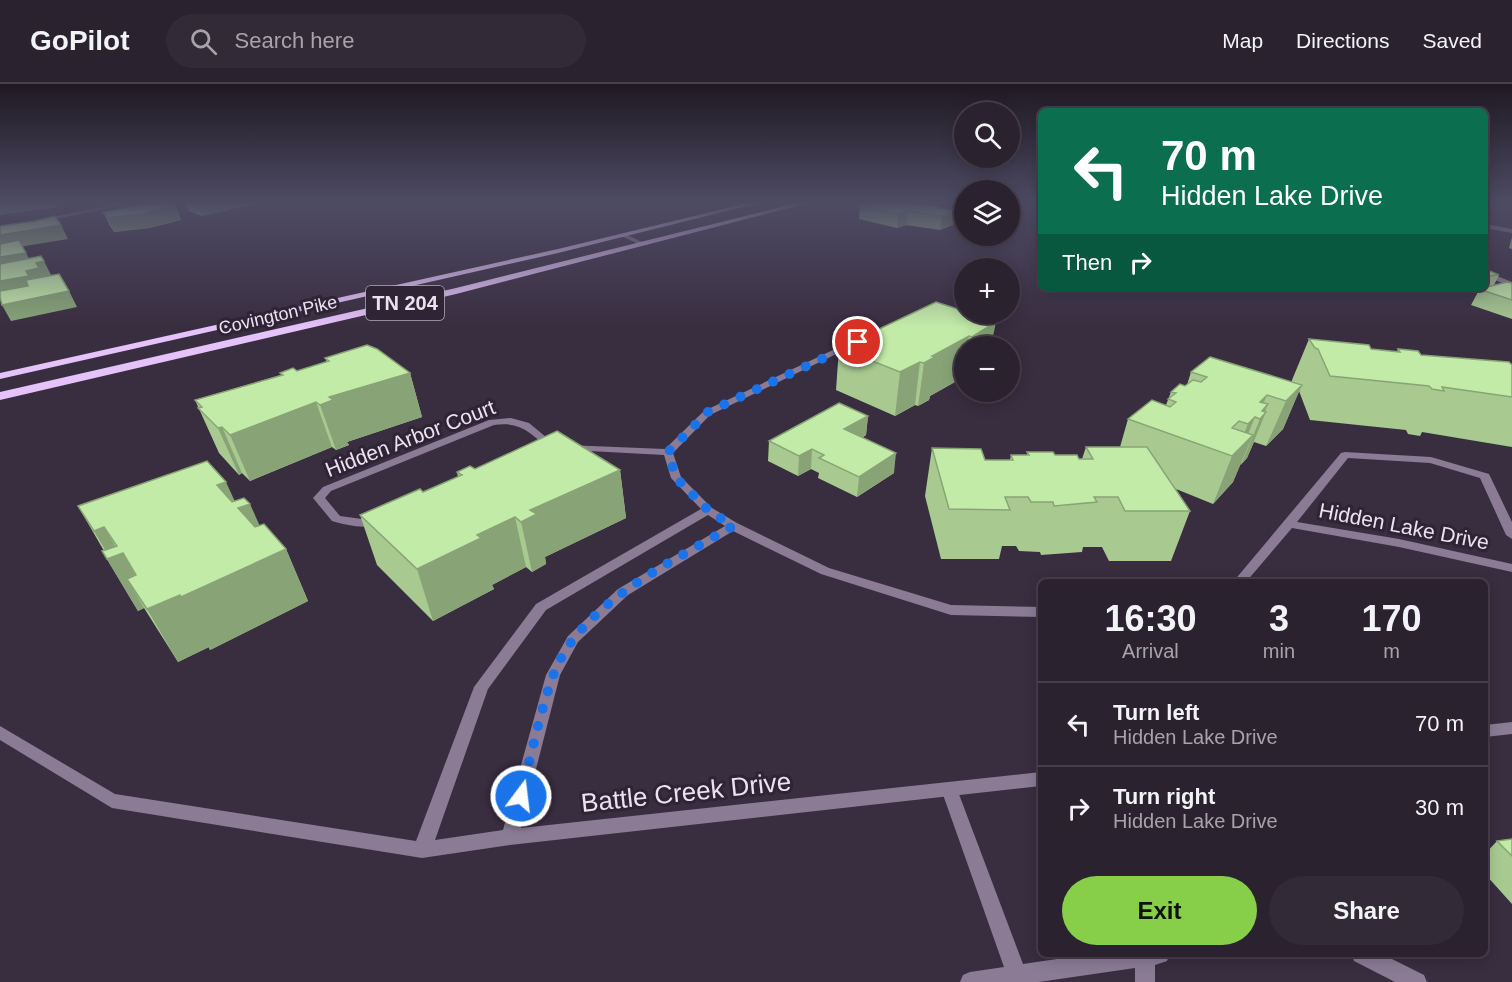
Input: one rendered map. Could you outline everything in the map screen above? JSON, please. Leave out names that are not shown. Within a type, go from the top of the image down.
[{"type":"main road","name":"Covington Pike","points":[[0,376],[584,244]]},
{"type":"main road","name":"Covington Pike","points":[[0,396],[456,291],[643,244]]},
{"type":"street","points":[[1488,274],[1509,284]]},
{"type":"street","points":[[865,339],[708,412],[668,452],[676,478],[708,510],[733,526],[825,571],[951,610],[1038,612]]},
{"type":"street","name":"Hidden Arbor Court","points":[[387,517],[362,523],[336,519],[319,498],[327,489],[492,422],[509,419],[521,420],[548,449],[668,452]]},
{"type":"street","name":"Hidden Lake Drive","points":[[1242,579],[1345,455],[1431,460],[1485,476],[1512,535]]},
{"type":"street","points":[[422,850],[481,687],[541,607],[708,510]]},
{"type":"street","name":"Hidden Lake Drive","points":[[1289,524],[1399,543],[1512,568]]},
{"type":"street","points":[[510,837],[553,675],[573,639],[623,592],[733,526]]},
{"type":"street","points":[[1488,731],[1512,728]]},
{"type":"street","name":"Battle Creek Drive","points":[[0,732],[112,801],[422,850],[510,837],[1038,779]]},
{"type":"street","points":[[949,789],[1017,974]]},
{"type":"street","points":[[970,982],[1138,957]]},
{"type":"street","points":[[1145,982],[1151,957]]},
{"type":"street","points":[[1367,957],[1417,982]]},
{"type":"building","points":[[0,244],[21,244],[26,253],[0,257]]},
{"type":"building","points":[[41,256],[44,261],[36,263],[39,268],[26,271],[29,276],[0,281],[0,264]]},
{"type":"building","points":[[1488,270],[1499,275],[1488,276]]},
{"type":"building","points":[[59,274],[69,291],[2,305],[0,291],[28,286],[26,280]]},
{"type":"building","points":[[1512,283],[1512,300],[1485,291],[1488,291],[1488,287]]},
{"type":"building","points":[[936,302],[954,308],[954,324],[993,324],[974,336],[954,336],[954,344],[932,356],[935,357],[900,372],[839,348]]},
{"type":"building","points":[[1309,339],[1369,345],[1371,349],[1418,351],[1421,355],[1509,362],[1512,365],[1512,397],[1442,387],[1444,391],[1432,389],[1429,386],[1330,376],[1318,349]]},
{"type":"building","points":[[367,345],[377,349],[410,373],[329,397],[333,400],[320,405],[316,402],[230,435],[222,427],[218,428],[198,408],[202,407],[195,400],[283,375],[280,373],[293,368],[297,371],[329,361],[325,358]]},
{"type":"building","points":[[1210,357],[1302,385],[1286,401],[1267,395],[1260,402],[1268,404],[1262,411],[1266,412],[1260,419],[1255,417],[1248,424],[1239,421],[1232,428],[1253,435],[1232,456],[1128,419],[1152,400],[1170,407],[1176,402],[1168,399],[1176,393],[1171,392],[1180,384],[1185,386],[1193,380],[1201,382],[1207,377],[1191,372]]},
{"type":"building","points":[[839,403],[868,416],[844,429],[896,453],[859,477],[819,458],[824,455],[812,449],[799,456],[769,441]]},
{"type":"building","points":[[557,431],[620,470],[530,510],[537,514],[521,522],[515,517],[477,535],[481,538],[417,569],[360,515],[420,489],[423,492],[462,475],[457,472],[470,466],[475,469]]},
{"type":"building","points":[[1086,447],[1147,447],[1190,511],[1125,511],[1118,497],[1094,497],[1097,502],[1054,506],[1053,502],[1031,502],[1028,497],[1005,497],[1010,510],[949,509],[932,448],[981,449],[985,460],[1013,460],[1011,455],[1029,455],[1027,452],[1053,452],[1055,455],[1077,455],[1079,459],[1093,459]]},
{"type":"building","points":[[207,461],[226,482],[217,485],[232,502],[244,498],[250,504],[238,508],[255,527],[264,524],[286,549],[181,597],[180,595],[147,609],[127,579],[136,575],[123,553],[107,559],[102,551],[117,546],[104,527],[94,531],[78,506]]},
{"type":"building","points":[[1512,839],[1512,856],[1497,841]]},
{"type":"route","points":[[521,796],[553,675],[573,639],[623,592],[733,526],[708,510],[676,478],[668,452],[708,412],[858,342]]}]
